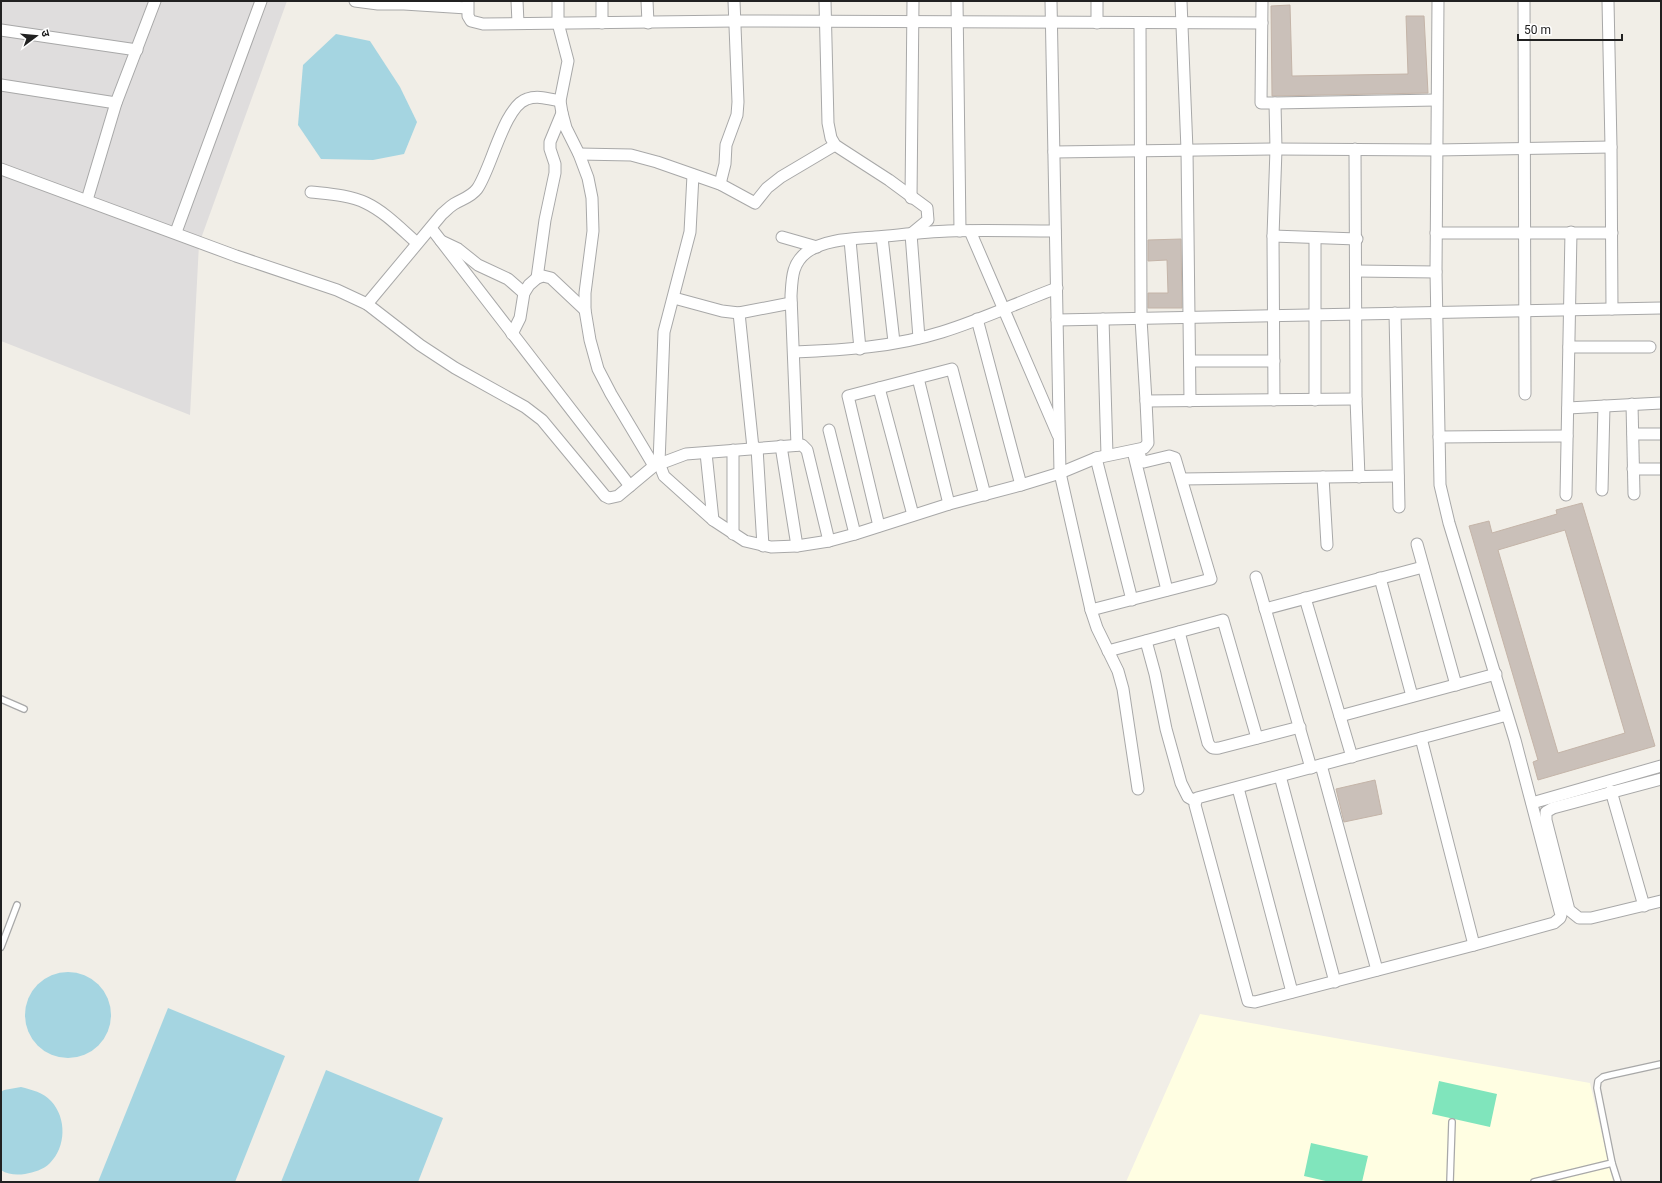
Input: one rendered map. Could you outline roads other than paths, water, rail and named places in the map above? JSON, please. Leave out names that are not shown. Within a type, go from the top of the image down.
[{"type":"street","points":[[87,200],[116,103],[155,1]]},
{"type":"street","points":[[176,232],[261,1]]},
{"type":"street","points":[[355,1],[378,4],[467,5],[468,16],[471,21],[477,24],[735,21],[1262,23]]},
{"type":"street","points":[[517,1],[518,23]]},
{"type":"street","points":[[558,1],[558,22],[568,61],[560,101],[562,113],[566,128],[579,154],[588,178],[592,198],[593,231],[585,293],[585,310],[590,340],[598,369],[611,394],[664,476],[713,520],[745,541],[763,546],[797,546],[855,534],[949,504],[1060,473],[1096,458],[1146,447],[1148,443],[1141,319],[1140,23]]},
{"type":"street","points":[[602,1],[602,23]]},
{"type":"street","points":[[647,1],[648,23]]},
{"type":"street","points":[[720,184],[725,164],[726,145],[737,115],[738,102],[734,1]]},
{"type":"street","points":[[825,1],[828,123],[831,138],[835,145],[889,180],[911,198],[927,208],[928,220],[911,234]]},
{"type":"street","points":[[911,198],[913,1]]},
{"type":"street","points":[[956,1],[965,231],[1002,309],[1060,439]]},
{"type":"street","points":[[1051,1],[1060,473],[1091,610],[1118,671],[1123,689],[1138,789]]},
{"type":"street","points":[[1097,1],[1097,23]]},
{"type":"street","points":[[1181,1],[1187,150],[1190,400]]},
{"type":"street","points":[[1262,1],[1261,103],[1436,100]]},
{"type":"street","points":[[1195,801],[1248,1001],[1255,1002],[1474,945],[1554,922],[1560,918],[1561,911],[1532,803],[1496,674],[1443,503],[1440,485],[1436,312],[1436,100],[1438,1]]},
{"type":"street","points":[[1524,1],[1525,394]]},
{"type":"street","points":[[1608,1],[1612,309]]},
{"type":"street","points":[[1,30],[137,50]]},
{"type":"street","points":[[1,85],[116,103]]},
{"type":"street","points":[[367,304],[442,214],[452,205],[472,195],[476,190],[482,182],[502,131],[519,103],[525,99],[532,98],[560,101]]},
{"type":"street","points":[[1274,400],[1273,236],[1276,148],[1275,103]]},
{"type":"street","points":[[537,278],[545,220],[555,172],[555,164],[550,149],[550,142],[562,113]]},
{"type":"street","points":[[579,154],[631,155],[657,162],[720,184],[755,203],[767,188],[781,177],[835,145]]},
{"type":"street","points":[[1054,152],[1276,148],[1436,150],[1611,147]]},
{"type":"street","points":[[1356,149],[1356,399],[1358,477]]},
{"type":"street","points":[[1,169],[176,232],[236,256],[336,290],[367,304],[420,345],[455,368],[520,404],[542,420],[605,496],[609,498],[613,498],[656,465],[686,454],[802,445],[807,450],[829,540]]},
{"type":"street","points":[[656,465],[664,332],[690,232],[693,175]]},
{"type":"street","points":[[311,192],[343,196],[366,202],[388,217],[417,243]]},
{"type":"street","points":[[431,228],[630,486]]},
{"type":"street","points":[[797,445],[791,303],[793,272],[796,262],[807,252],[817,247],[850,240],[882,236],[965,231],[1055,231]]},
{"type":"street","points":[[1566,495],[1571,232]]},
{"type":"street","points":[[1436,233],[1612,233]]},
{"type":"street","points":[[911,234],[920,338]]},
{"type":"street","points":[[882,236],[894,342]]},
{"type":"street","points":[[1273,236],[1357,239]]},
{"type":"street","points":[[782,237],[817,247]]},
{"type":"street","points":[[1315,238],[1315,400]]},
{"type":"street","points":[[850,240],[860,349]]},
{"type":"street","points":[[441,241],[458,249],[478,264],[508,279],[524,293]]},
{"type":"street","points":[[1356,271],[1436,272]]},
{"type":"street","points":[[512,334],[520,318],[524,293],[529,285],[537,278],[543,276],[551,278],[585,310]]},
{"type":"street","points":[[794,352],[860,349],[920,338],[941,332],[1057,288]]},
{"type":"street","points":[[674,298],[722,312],[739,313],[791,303]]},
{"type":"street","points":[[1057,320],[1274,317],[1436,312],[1661,308]]},
{"type":"street","points":[[739,313],[755,448],[763,546]]},
{"type":"street","points":[[1395,313],[1398,507]]},
{"type":"street","points":[[976,319],[1021,485]]},
{"type":"street","points":[[1103,320],[1107,455]]},
{"type":"street","points":[[1569,347],[1650,347]]},
{"type":"street","points":[[1190,361],[1274,361]]},
{"type":"street","points":[[879,526],[848,396],[952,369],[985,495]]},
{"type":"street","points":[[918,378],[949,504]]},
{"type":"street","points":[[879,388],[913,515]]},
{"type":"street","points":[[1146,401],[1356,399]]},
{"type":"street","points":[[1568,408],[1661,402]]},
{"type":"street","points":[[1632,404],[1634,494]]},
{"type":"street","points":[[1602,490],[1604,406]]},
{"type":"street","points":[[829,430],[855,534]]},
{"type":"street","points":[[1632,434],[1661,434]]},
{"type":"street","points":[[1439,437],[1568,436]]},
{"type":"street","points":[[781,446],[797,546]]},
{"type":"street","points":[[733,450],[733,534]]},
{"type":"street","points":[[1091,610],[1211,579],[1177,462],[1173,456],[1144,462],[1135,450]]},
{"type":"street","points":[[1135,450],[1167,590]]},
{"type":"street","points":[[706,452],[713,520]]},
{"type":"street","points":[[1096,458],[1132,600]]},
{"type":"street","points":[[1633,469],[1661,468]]},
{"type":"street","points":[[1182,479],[1398,476]]},
{"type":"street","points":[[1323,477],[1327,545]]},
{"type":"street","points":[[1417,544],[1456,685]]},
{"type":"street","points":[[1265,609],[1423,567]]},
{"type":"street","points":[[1256,577],[1300,727],[1316,766],[1377,970]]},
{"type":"street","points":[[1380,578],[1412,696]]},
{"type":"street","points":[[1305,598],[1352,756]]},
{"type":"street","points":[[1108,651],[1223,620],[1257,738]]},
{"type":"street","points":[[1179,632],[1208,743],[1211,748],[1219,748],[1300,727]]},
{"type":"street","points":[[1146,640],[1155,674],[1166,729],[1181,783],[1188,797],[1195,801]]},
{"type":"street","points":[[1340,716],[1496,674]]},
{"type":"street","points":[[1195,801],[1201,797],[1507,715]]},
{"type":"street","points":[[1421,738],[1474,945]]},
{"type":"street","points":[[1532,803],[1661,766]]},
{"type":"street","points":[[1280,776],[1334,982]]},
{"type":"street","points":[[1661,779],[1611,791],[1553,808],[1546,812],[1546,820],[1570,910],[1579,918],[1585,919],[1661,901]]},
{"type":"street","points":[[1238,788],[1292,992]]},
{"type":"street","points":[[1611,791],[1644,906]]},
{"type":"lane","points":[[1,699],[24,709]]},
{"type":"lane","points":[[1,947],[17,905]]},
{"type":"lane","points":[[1618,1182],[1612,1162],[1597,1088],[1598,1081],[1603,1077],[1661,1064]]},
{"type":"lane","points":[[1450,1182],[1452,1122]]},
{"type":"lane","points":[[1534,1182],[1612,1162]]},
{"type":"water","points":[[336,34],[370,41],[400,87],[417,122],[404,154],[373,160],[321,159],[298,125],[303,65]]},
{"type":"water","points":[[68,972],[85,975],[99,984],[108,998],[111,1015],[108,1032],[99,1046],[85,1055],[68,1058],[51,1055],[37,1046],[28,1032],[25,1015],[28,998],[37,984],[51,975]]},
{"type":"water","points":[[168,1008],[285,1056],[235,1182],[98,1182]]},
{"type":"water","points":[[326,1070],[443,1118],[418,1182],[281,1182]]},
{"type":"water","points":[[21,1087],[41,1093],[51,1101],[60,1116],[62,1124],[62,1141],[50,1163],[41,1169],[32,1172],[13,1174],[1,1170],[1,1092],[4,1090]]}]
